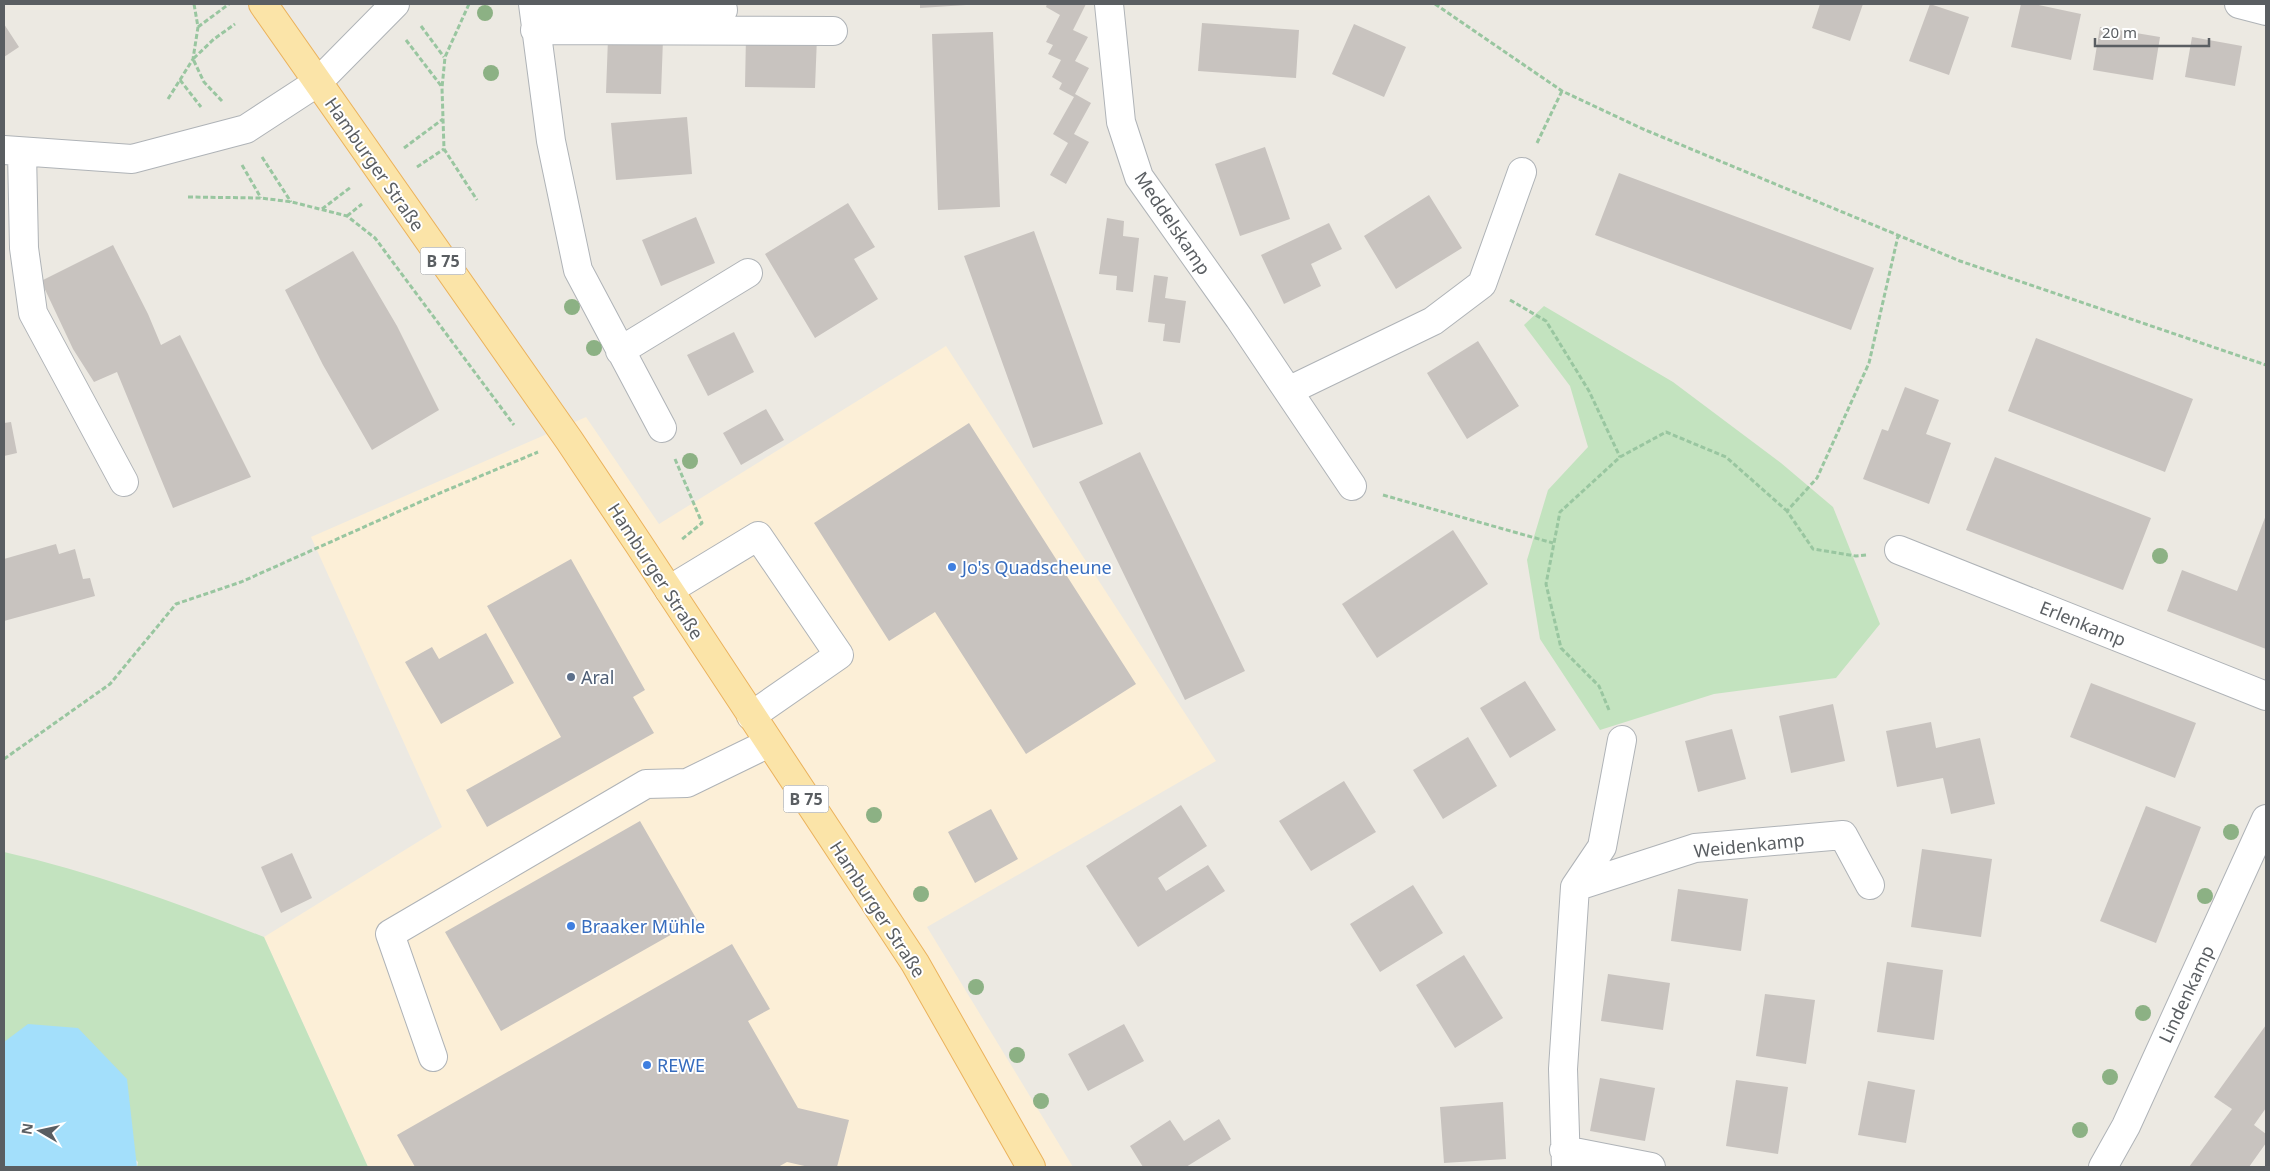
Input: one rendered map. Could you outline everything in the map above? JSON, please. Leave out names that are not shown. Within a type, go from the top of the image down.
[{"type":"main road","name":"B 75","points":[[262,4],[318,82]]},
{"type":"main road","name":"Hamburger Straße","points":[[318,82],[569,440],[915,963],[1031,1167]]},
{"type":"street","name":"Meddelskamp","points":[[1109,4],[1121,122],[1138,177],[1288,390],[1352,486]]},
{"type":"street","points":[[2239,4],[2266,11]]},
{"type":"street","points":[[534,15],[723,10]]},
{"type":"street","name":"Hamburger Straße","points":[[318,82],[399,12]]},
{"type":"street","points":[[534,15],[833,30]]},
{"type":"street","points":[[534,15],[551,142],[578,270],[662,428]]},
{"type":"street","points":[[124,482],[33,313],[13,152],[132,159],[246,129],[318,82]]},
{"type":"street","points":[[1288,390],[1433,321],[1482,284],[1522,172]]},
{"type":"street","points":[[620,351],[748,273]]},
{"type":"street","points":[[669,590],[758,536],[838,655],[751,716]]},
{"type":"street","name":"Erlenkamp","points":[[1899,550],[2266,696]]},
{"type":"street","points":[[1622,740],[1602,847],[1574,887],[1563,1069],[1565,1159],[1652,1167]]},
{"type":"street","points":[[433,1057],[390,934],[646,784],[687,783],[769,743]]},
{"type":"street","name":"Lindenkamp","points":[[2103,1167],[2126,1126],[2266,820]]},
{"type":"street","name":"Weidenkamp","points":[[1574,887],[1695,848],[1843,835],[1870,885]]},
{"type":"path","points":[[193,59],[198,27],[194,4]]},
{"type":"path","points":[[198,27],[230,4]]},
{"type":"path","points":[[469,4],[445,57],[442,88],[444,149],[477,200]]},
{"type":"path","points":[[1436,4],[1562,91],[1643,129],[1969,264],[2266,365]]},
{"type":"path","points":[[399,12],[445,57]]},
{"type":"path","points":[[399,12],[442,88]]},
{"type":"path","points":[[168,99],[193,59],[214,39],[238,21]]},
{"type":"path","points":[[1522,172],[1562,91]]},
{"type":"path","points":[[188,197],[261,198],[347,216],[375,238],[518,430]]},
{"type":"path","points":[[1787,511],[1817,478],[1869,363],[1898,236]]},
{"type":"path","points":[[1482,284],[1546,321],[1589,391],[1620,457]]},
{"type":"path","points":[[652,565],[702,523],[662,428]]},
{"type":"path","points":[[1622,740],[1599,686],[1560,648],[1546,584],[1560,512],[1620,457],[1666,432],[1726,456],[1787,511],[1813,550],[1856,556],[1899,550]]},
{"type":"path","points":[[4,759],[110,684],[176,604],[241,582],[440,492],[569,440]]},
{"type":"path","points":[[529,446],[535,453]]},
{"type":"path","points":[[1352,486],[1554,543]]},
{"type":"shaded area","points":[[946,346],[1216,761],[927,927],[1073,1167],[368,1167],[264,937],[442,827],[311,537],[586,417],[659,524]]},
{"type":"green space","points":[[1544,306],[1673,382],[1781,463],[1833,507],[1880,624],[1836,678],[1714,694],[1600,730],[1540,639],[1527,560],[1548,490],[1588,447],[1570,386],[1524,325]]},
{"type":"green space","points":[[4,852],[103,879],[264,937],[368,1167],[137,1167],[138,1162],[4,1041]]},
{"type":"water","points":[[28,1024],[78,1028],[127,1079],[137,1167],[4,1167],[4,1042]]},
{"type":"building","points":[[920,4],[966,4],[966,5],[920,8]]},
{"type":"building","points":[[1047,4],[1086,4],[1073,30],[1088,37],[1075,61],[1089,68],[1075,94],[1091,103],[1074,134],[1089,142],[1066,184],[1050,175],[1068,143],[1053,134],[1074,97],[1059,89],[1062,83],[1052,77],[1061,60],[1048,54],[1053,45],[1046,42],[1060,15],[1046,7]]},
{"type":"building","points":[[1820,4],[1863,4],[1850,41],[1812,28]]},
{"type":"building","points":[[1930,4],[1969,17],[1949,75],[1909,61]]},
{"type":"building","points":[[2021,4],[2034,4],[2081,14],[2071,60],[2011,47]]},
{"type":"building","points":[[1202,23],[1299,30],[1296,78],[1198,71]]},
{"type":"building","points":[[4,24],[19,47],[4,57]]},
{"type":"building","points":[[1354,24],[1406,47],[1384,97],[1332,74]]},
{"type":"building","points":[[2100,27],[2160,37],[2153,80],[2093,70]]},
{"type":"building","points":[[993,32],[1000,207],[938,210],[932,34]]},
{"type":"building","points":[[746,35],[817,37],[815,88],[745,87]]},
{"type":"building","points":[[2192,37],[2242,46],[2235,86],[2185,77]]},
{"type":"building","points":[[608,38],[663,39],[661,94],[606,93]]},
{"type":"building","points":[[687,117],[692,174],[616,180],[611,123]]},
{"type":"building","points":[[1265,147],[1290,219],[1240,236],[1215,164]]},
{"type":"building","points":[[1619,173],[1874,268],[1851,330],[1595,235]]},
{"type":"building","points":[[1429,195],[1462,248],[1396,289],[1364,236]]},
{"type":"building","points":[[848,203],[875,247],[854,259],[878,299],[815,338],[765,254]]},
{"type":"building","points":[[696,217],[715,263],[661,286],[642,240]]},
{"type":"building","points":[[1107,218],[1124,221],[1123,236],[1139,238],[1133,292],[1116,290],[1117,276],[1099,274]]},
{"type":"building","points":[[1329,223],[1342,249],[1311,264],[1321,286],[1284,304],[1261,255]]},
{"type":"building","points":[[1034,231],[1103,424],[1033,448],[964,256]]},
{"type":"building","points":[[113,245],[148,314],[161,345],[180,335],[251,477],[173,508],[117,372],[94,382],[73,349],[41,281]]},
{"type":"building","points":[[353,251],[397,326],[439,410],[372,450],[323,365],[285,290]]},
{"type":"building","points":[[1154,275],[1168,277],[1165,298],[1186,301],[1180,343],[1163,341],[1165,324],[1148,322]]},
{"type":"building","points":[[734,332],[754,372],[708,396],[687,355]]},
{"type":"building","points":[[2036,338],[2193,399],[2165,472],[2008,411]]},
{"type":"building","points":[[1478,341],[1519,406],[1467,439],[1427,373]]},
{"type":"building","points":[[1905,387],[1939,400],[1926,434],[1951,443],[1929,504],[1863,479],[1882,429],[1888,431]]},
{"type":"building","points":[[766,409],[784,440],[741,465],[723,433]]},
{"type":"building","points":[[11,422],[17,453],[4,456],[4,423]]},
{"type":"building","name":"Jo's Quadscheune","points":[[969,423],[1136,684],[1026,754],[935,612],[889,641],[814,523]]},
{"type":"building","points":[[1140,452],[1245,671],[1185,700],[1079,482]]},
{"type":"building","points":[[1995,457],[2151,518],[2123,590],[1966,530]]},
{"type":"building","points":[[2266,515],[2266,649],[2167,611],[2182,570],[2237,591]]},
{"type":"building","points":[[1453,530],[1488,584],[1377,658],[1342,604]]},
{"type":"building","points":[[56,544],[59,554],[75,549],[83,579],[90,578],[95,596],[4,621],[4,559]]},
{"type":"building","points":[[571,559],[645,690],[633,697],[654,733],[487,827],[466,790],[561,737],[487,606]]},
{"type":"building","points":[[486,633],[514,683],[441,724],[405,662],[432,647],[439,659]]},
{"type":"building","points":[[1525,681],[1556,730],[1510,758],[1480,708]]},
{"type":"building","points":[[2091,683],[2196,723],[2175,778],[2070,737]]},
{"type":"building","points":[[1833,704],[1845,761],[1791,773],[1779,716]]},
{"type":"building","points":[[1931,722],[1936,748],[1980,738],[1995,804],[1951,814],[1943,778],[1897,787],[1886,731]]},
{"type":"building","points":[[1732,729],[1746,779],[1698,792],[1685,741]]},
{"type":"building","points":[[1468,737],[1497,786],[1443,819],[1413,770]]},
{"type":"building","points":[[1344,781],[1376,832],[1311,871],[1279,821]]},
{"type":"building","points":[[1181,805],[1207,846],[1158,878],[1166,891],[1208,865],[1225,891],[1138,947],[1086,866]]},
{"type":"building","points":[[2146,806],[2201,827],[2156,943],[2100,921]]},
{"type":"building","points":[[991,809],[1018,859],[975,883],[948,832]]},
{"type":"building","name":"Braaker Mühle","points":[[640,821],[697,920],[501,1031],[445,932]]},
{"type":"building","points":[[1922,849],[1992,859],[1981,937],[1911,927]]},
{"type":"building","points":[[292,853],[312,898],[281,913],[261,867]]},
{"type":"building","points":[[1413,885],[1443,933],[1380,972],[1350,924]]},
{"type":"building","points":[[1678,889],[1748,899],[1741,951],[1671,941]]},
{"type":"building","name":"REWE","points":[[732,944],[770,1009],[748,1021],[798,1108],[849,1120],[837,1167],[809,1167],[787,1162],[778,1167],[415,1167],[397,1135]]},
{"type":"building","points":[[1464,955],[1503,1018],[1455,1048],[1416,985]]},
{"type":"building","points":[[1887,962],[1943,970],[1934,1040],[1877,1032]]},
{"type":"building","points":[[1608,974],[1670,983],[1663,1030],[1601,1021]]},
{"type":"building","points":[[1765,994],[1815,1000],[1806,1064],[1756,1056]]},
{"type":"building","points":[[1124,1024],[1144,1061],[1088,1091],[1068,1054]]},
{"type":"building","points":[[2266,1025],[2266,1108],[2254,1125],[2266,1134],[2266,1143],[2249,1167],[2189,1167],[2232,1109],[2214,1097]]},
{"type":"building","points":[[1600,1078],[1655,1088],[1645,1141],[1590,1131]]},
{"type":"building","points":[[1736,1080],[1788,1087],[1778,1154],[1726,1146]]},
{"type":"building","points":[[1868,1081],[1915,1090],[1906,1143],[1858,1135]]},
{"type":"building","points":[[1503,1102],[1506,1159],[1444,1163],[1440,1107]]},
{"type":"building","points":[[1219,1119],[1231,1139],[1186,1167],[1143,1167],[1130,1146],[1170,1120],[1184,1141]]},
{"type":"place","name":"Jo's Quadscheune","points":[[952,567]]},
{"type":"place","name":"Aral","points":[[571,677]]},
{"type":"place","name":"Braaker Mühle","points":[[571,926]]},
{"type":"place","name":"REWE","points":[[647,1065]]}]
